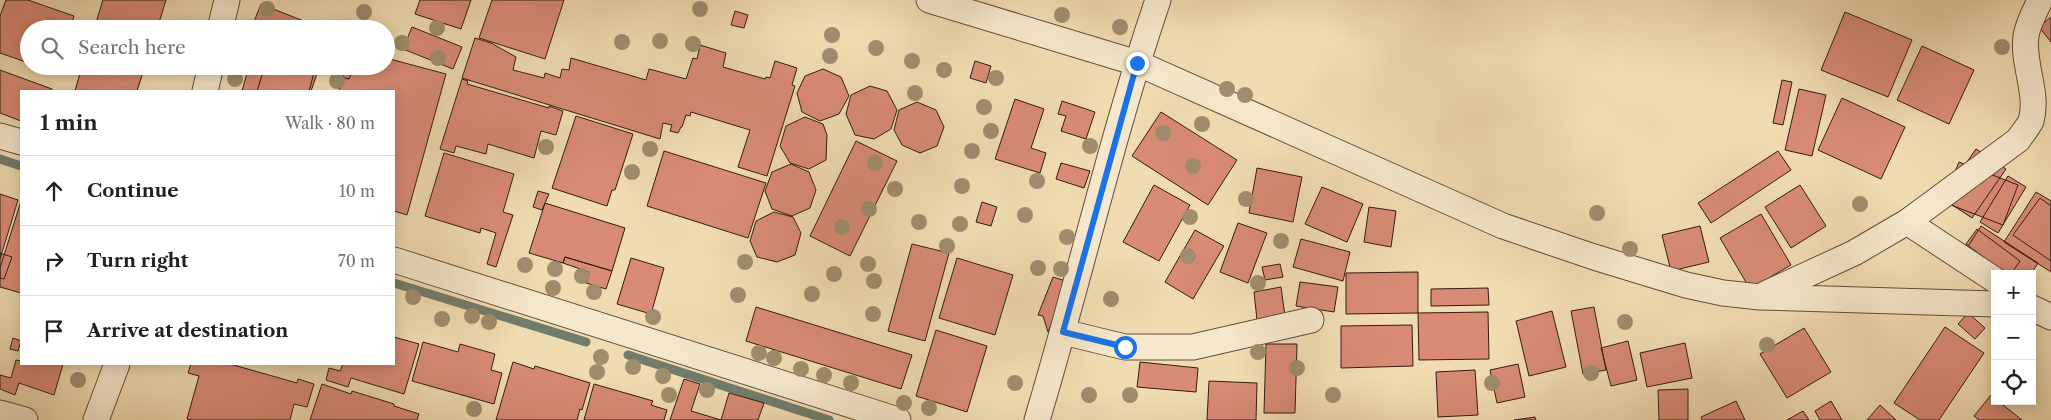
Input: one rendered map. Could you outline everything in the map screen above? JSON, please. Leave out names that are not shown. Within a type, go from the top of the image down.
[{"type":"street","points":[[222,20],[227,0]]},
{"type":"street","points":[[929,0],[1137,63],[1503,226],[1594,257],[1686,285],[1723,293],[1760,297],[1991,304]]},
{"type":"street","points":[[1037,420],[1137,63],[1158,0]]},
{"type":"street","points":[[1760,297],[1854,253],[1908,222],[2018,140],[2030,122],[2034,104],[2026,54],[2026,37],[2030,21],[2040,0]]},
{"type":"street","points":[[205,90],[209,75]]},
{"type":"street","points":[[0,136],[20,142]]},
{"type":"street","points":[[1908,222],[1991,277]]},
{"type":"street","points":[[395,260],[898,420]]},
{"type":"street","points":[[2036,311],[2051,317]]},
{"type":"street","points":[[1063,332],[1125,347],[1193,347],[1311,320]]},
{"type":"street","points":[[96,420],[117,365]]},
{"type":"street","points":[[0,413],[25,420]]},
{"type":"building","points":[[6,0],[28,0],[74,16],[73,20],[20,20],[20,60],[0,53],[0,16]]},
{"type":"building","points":[[103,0],[166,0],[160,20],[97,20]]},
{"type":"building","points":[[420,0],[471,0],[461,29],[415,14]]},
{"type":"building","points":[[492,0],[564,0],[545,59],[479,38]]},
{"type":"building","points":[[261,4],[301,20],[255,20]]},
{"type":"building","points":[[735,11],[748,15],[744,28],[731,25]]},
{"type":"building","points":[[1845,12],[1912,40],[1888,97],[1821,70]]},
{"type":"building","points":[[2051,17],[2051,42],[2039,27]]},
{"type":"building","points":[[412,27],[462,47],[453,69],[403,49]]},
{"type":"building","points":[[475,38],[491,43],[516,57],[513,70],[544,78],[545,73],[560,78],[562,69],[569,70],[571,58],[646,80],[649,69],[686,79],[693,58],[697,59],[700,45],[726,53],[723,67],[765,79],[766,77],[770,78],[775,61],[797,68],[792,85],[795,86],[767,176],[738,167],[750,130],[691,112],[690,116],[686,115],[678,133],[670,131],[672,125],[663,123],[660,139],[462,78]]},
{"type":"building","points":[[1922,46],[1974,70],[1949,124],[1897,100]]},
{"type":"building","points":[[395,60],[446,74],[407,215],[395,211],[395,90],[339,90],[343,75],[395,75]]},
{"type":"building","points":[[975,61],[991,66],[986,83],[970,78]]},
{"type":"building","points":[[823,69],[841,77],[849,96],[839,114],[820,121],[802,112],[797,93],[805,76]]},
{"type":"building","points":[[0,70],[52,89],[20,90],[20,121],[0,113]]},
{"type":"building","points":[[79,75],[142,75],[137,90],[75,90]]},
{"type":"building","points":[[246,75],[317,75],[311,90],[242,90]]},
{"type":"building","points":[[262,75],[313,75],[309,90],[257,90]]},
{"type":"building","points":[[334,75],[351,75],[349,79]]},
{"type":"building","points":[[462,79],[468,81],[467,84],[563,111],[556,135],[541,131],[534,158],[488,144],[486,154],[456,146],[454,153],[440,149]]},
{"type":"building","points":[[1782,80],[1792,82],[1783,125],[1773,123]]},
{"type":"building","points":[[870,86],[887,91],[897,110],[891,129],[874,139],[855,135],[846,114],[851,95]]},
{"type":"building","points":[[1799,89],[1826,95],[1812,156],[1785,150]]},
{"type":"building","points":[[1842,98],[1905,127],[1881,179],[1818,150]]},
{"type":"building","points":[[1015,99],[1044,109],[1031,148],[1046,153],[1040,173],[995,159]]},
{"type":"building","points":[[1062,101],[1095,112],[1086,139],[1061,131],[1066,116],[1058,114]]},
{"type":"building","points":[[917,102],[936,110],[944,127],[937,146],[920,153],[902,145],[894,130],[899,110]]},
{"type":"building","points":[[1161,112],[1237,160],[1208,205],[1132,156]]},
{"type":"building","points":[[576,116],[633,134],[615,190],[612,190],[607,206],[552,188]]},
{"type":"building","points":[[805,117],[823,124],[827,135],[826,160],[809,169],[790,163],[780,146],[786,126]]},
{"type":"building","points":[[856,141],[897,161],[850,256],[810,236]]},
{"type":"building","points":[[1976,149],[2006,169],[1972,218],[1942,198]]},
{"type":"building","points":[[664,151],[766,183],[748,238],[647,206]]},
{"type":"building","points":[[1778,151],[1791,170],[1711,223],[1698,203]]},
{"type":"building","points":[[444,153],[514,174],[503,212],[513,215],[496,267],[487,264],[496,233],[481,228],[480,233],[425,216]]},
{"type":"building","points":[[1959,162],[2018,185],[2003,225],[1943,202]]},
{"type":"building","points":[[1061,163],[1090,171],[1084,188],[1056,179]]},
{"type":"building","points":[[791,164],[809,172],[816,190],[810,208],[792,216],[772,209],[765,191],[772,172]]},
{"type":"building","points":[[1257,168],[1302,177],[1293,222],[1249,213]]},
{"type":"building","points":[[2008,176],[2026,187],[1998,233],[1980,222]]},
{"type":"building","points":[[1154,185],[1190,205],[1159,261],[1123,242]]},
{"type":"building","points":[[1800,185],[1826,226],[1791,248],[1765,207]]},
{"type":"building","points":[[1322,187],[1363,204],[1347,242],[1305,224]]},
{"type":"building","points":[[538,191],[549,194],[542,210],[533,207]]},
{"type":"building","points":[[2036,192],[2051,201],[2051,272],[2004,242]]},
{"type":"building","points":[[0,194],[18,200],[0,259]]},
{"type":"building","points":[[2040,198],[2051,206],[2051,261],[2013,235]]},
{"type":"building","points":[[982,202],[997,207],[991,226],[976,222]]},
{"type":"building","points":[[545,203],[625,228],[612,271],[565,257],[563,263],[529,253]]},
{"type":"building","points":[[20,204],[20,293],[0,287],[0,268]]},
{"type":"building","points":[[1369,207],[1396,211],[1391,247],[1364,242]]},
{"type":"building","points":[[774,212],[793,217],[801,233],[795,255],[777,262],[757,257],[750,241],[756,221]]},
{"type":"building","points":[[1761,214],[1791,265],[1750,289],[1720,238]]},
{"type":"building","points":[[1238,223],[1267,233],[1248,283],[1220,272]]},
{"type":"building","points":[[1700,226],[1709,262],[1671,271],[1662,235]]},
{"type":"building","points":[[1981,226],[2038,263],[2034,270],[2002,270],[1967,248]]},
{"type":"building","points":[[1977,229],[2020,261],[2014,270],[2001,270],[1966,244]]},
{"type":"building","points":[[1195,230],[1224,246],[1193,299],[1165,282]]},
{"type":"building","points":[[1301,239],[1350,252],[1343,281],[1293,267]]},
{"type":"building","points":[[912,244],[949,253],[925,341],[888,331]]},
{"type":"building","points":[[0,253],[12,257],[4,279],[0,278]]},
{"type":"building","points":[[565,257],[612,271],[606,289],[586,283],[589,272],[563,263]]},
{"type":"building","points":[[631,258],[664,268],[651,314],[617,304]]},
{"type":"building","points":[[957,258],[1013,275],[995,335],[939,318]]},
{"type":"building","points":[[1280,264],[1283,277],[1265,280],[1262,267]]},
{"type":"building","points":[[1418,272],[1418,313],[1346,314],[1346,273]]},
{"type":"building","points":[[1053,277],[1069,282],[1048,332],[1043,316],[1038,315]]},
{"type":"building","points":[[1300,282],[1338,287],[1334,312],[1296,306]]},
{"type":"building","points":[[1281,287],[1285,316],[1257,320],[1254,292]]},
{"type":"building","points":[[1488,288],[1489,305],[1431,306],[1431,289]]},
{"type":"building","points":[[756,307],[912,355],[901,389],[746,341]]},
{"type":"building","points":[[1594,307],[1606,370],[1583,374],[1571,311]]},
{"type":"building","points":[[1552,311],[1566,367],[1529,376],[1516,321]]},
{"type":"building","points":[[1488,312],[1489,359],[1419,360],[1418,313]]},
{"type":"building","points":[[1968,313],[1985,328],[1975,339],[1958,324]]},
{"type":"building","points":[[1412,325],[1413,366],[1341,368],[1341,326]]},
{"type":"building","points":[[1945,327],[1984,353],[1939,420],[1920,420],[1894,403]]},
{"type":"building","points":[[1804,328],[1831,372],[1787,398],[1760,354]]},
{"type":"building","points":[[936,330],[987,346],[967,412],[916,396]]},
{"type":"building","points":[[395,337],[419,344],[404,394],[351,378],[348,387],[326,380],[329,368],[340,371],[343,365],[395,365]]},
{"type":"building","points":[[13,338],[20,341],[18,351],[10,349]]},
{"type":"building","points":[[1628,341],[1637,380],[1611,386],[1601,348]]},
{"type":"building","points":[[423,342],[458,352],[460,344],[495,354],[491,370],[502,373],[494,404],[412,381]]},
{"type":"building","points":[[1685,343],[1692,378],[1647,387],[1640,353]]},
{"type":"building","points":[[1266,344],[1297,344],[1295,413],[1264,413]]},
{"type":"building","points":[[16,360],[20,361],[20,365],[63,365],[54,395],[19,383],[15,395],[0,389],[0,375],[11,378]]},
{"type":"building","points":[[513,362],[534,369],[535,366],[590,383],[577,420],[496,420]]},
{"type":"building","points":[[1140,362],[1198,368],[1196,392],[1137,387]]},
{"type":"building","points":[[1518,364],[1525,397],[1497,403],[1490,370]]},
{"type":"building","points":[[191,365],[234,365],[297,383],[298,379],[314,384],[307,407],[294,404],[290,420],[192,420],[187,419],[199,376],[188,373]]},
{"type":"building","points":[[1475,370],[1478,415],[1438,417],[1436,372]]},
{"type":"building","points":[[684,379],[700,384],[691,411],[721,420],[670,420]]},
{"type":"building","points":[[1209,381],[1257,383],[1256,420],[1207,420]]},
{"type":"building","points":[[322,384],[351,394],[352,391],[394,404],[394,406],[419,414],[417,420],[310,420]]},
{"type":"building","points":[[594,384],[653,401],[651,405],[667,410],[664,420],[584,420]]},
{"type":"building","points":[[1688,389],[1688,420],[1659,420],[1658,390]]},
{"type":"building","points":[[729,393],[764,403],[758,420],[721,420]]},
{"type":"building","points":[[1991,395],[1991,405],[2003,405],[2022,420],[1979,420],[1974,416]]},
{"type":"building","points":[[1736,401],[1745,420],[1702,420],[1701,417]]},
{"type":"building","points":[[1831,401],[1842,420],[1820,420],[1815,411]]},
{"type":"building","points":[[1880,405],[1896,420],[1867,420]]},
{"type":"building","points":[[1803,411],[1809,420],[1787,420]]},
{"type":"building","points":[[1535,417],[1536,420],[1514,420]]},
{"type":"waterway","points":[[0,159],[20,166]]},
{"type":"waterway","points":[[395,283],[586,342]]},
{"type":"waterway","points":[[628,355],[829,420]]},
{"type":"route","points":[[1125,347],[1063,332],[1137,63]]}]
